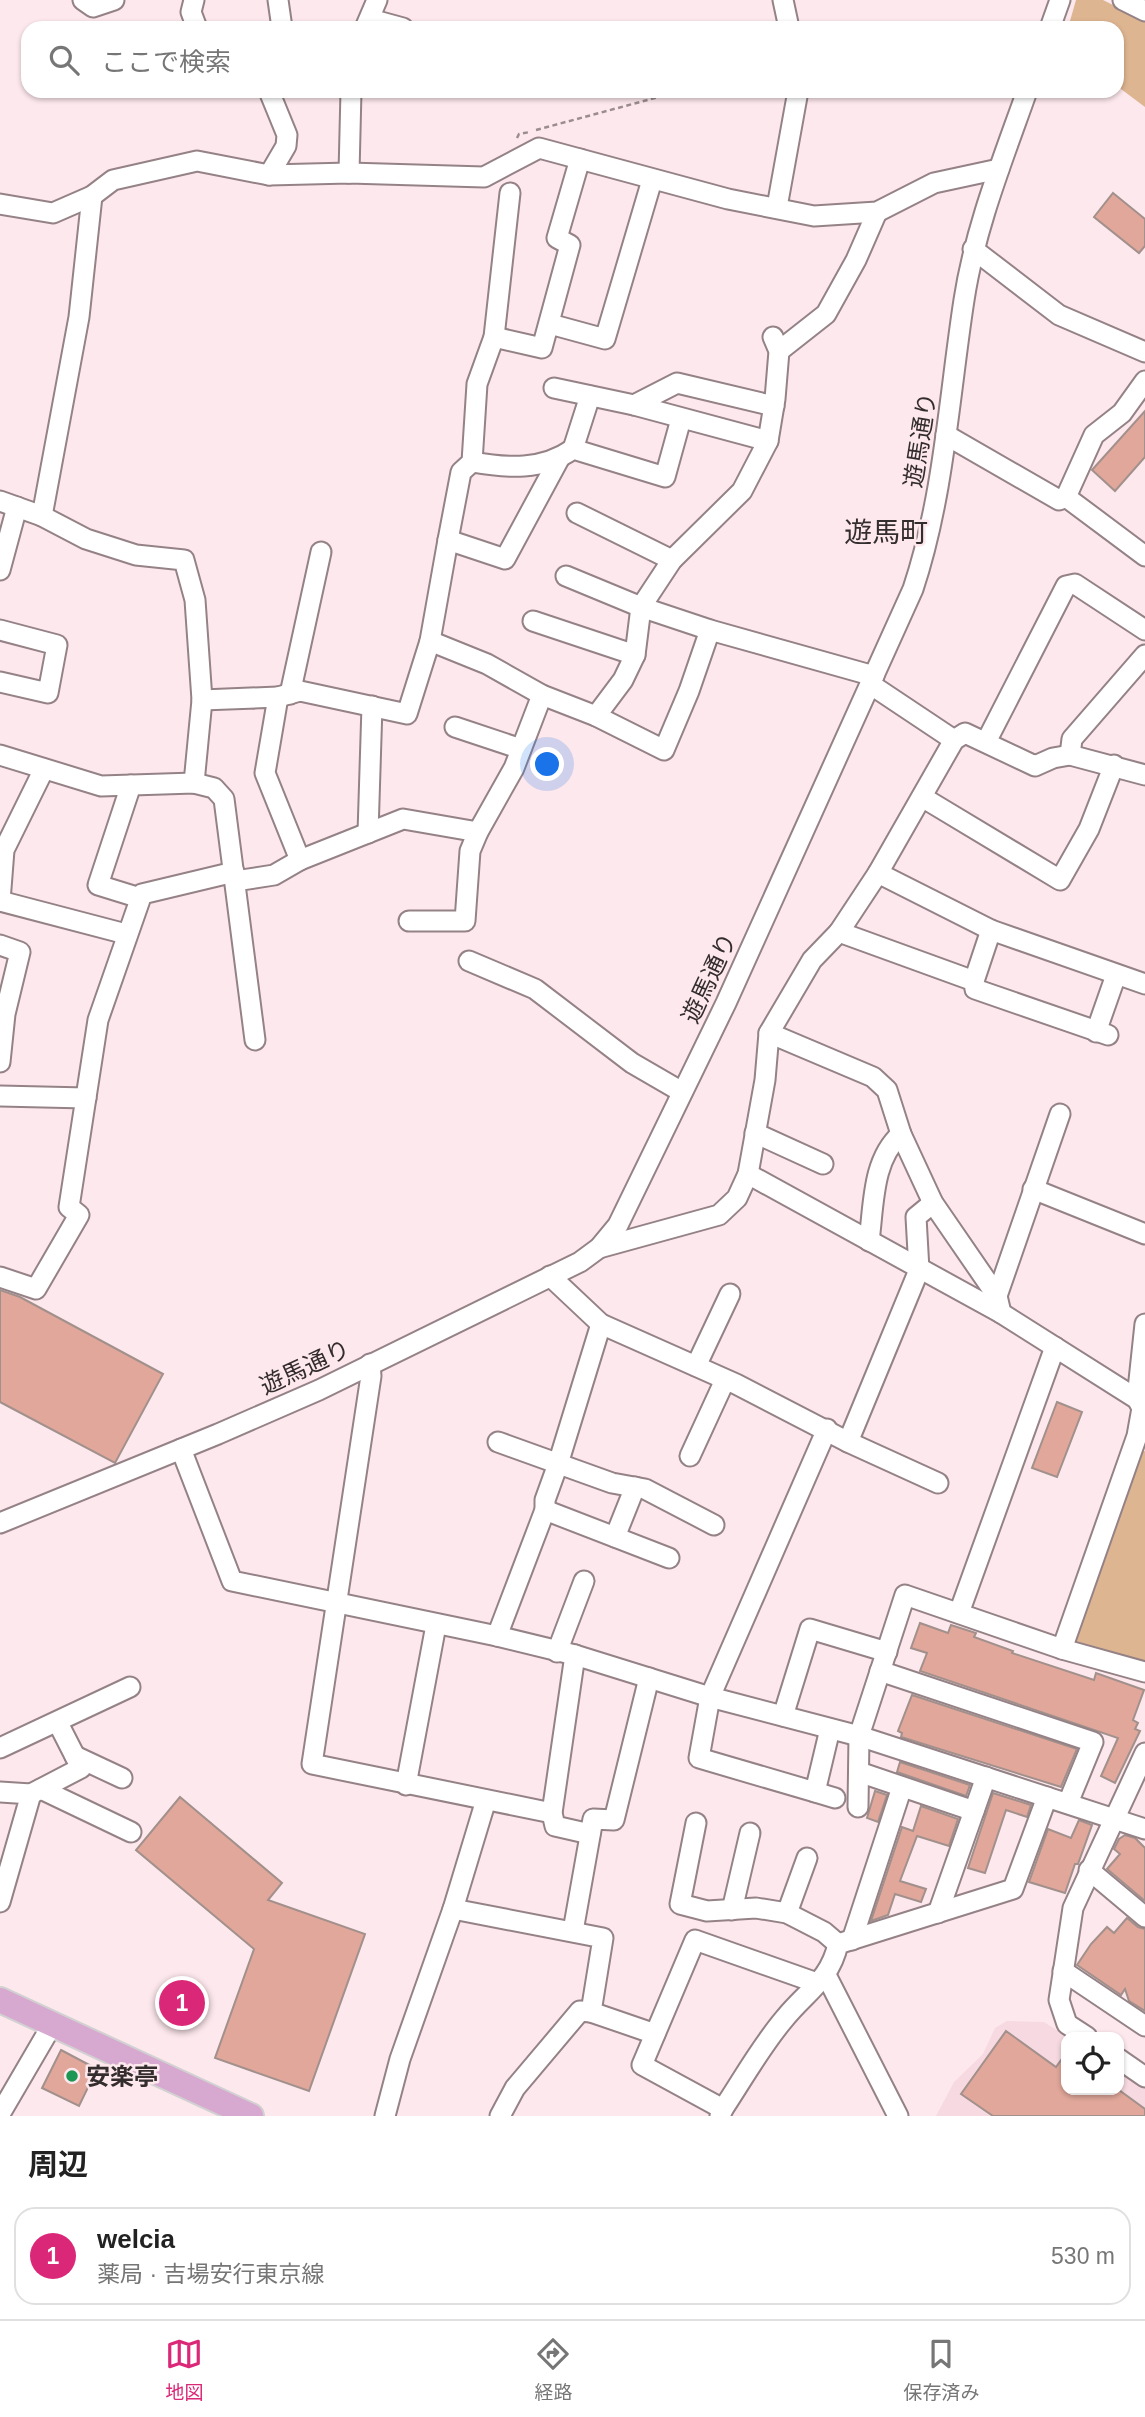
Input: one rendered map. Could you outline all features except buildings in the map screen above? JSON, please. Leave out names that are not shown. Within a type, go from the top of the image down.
[{"type":"main road","points":[[0,2000],[251,2116]]},
{"type":"street","points":[[83,0],[93,7],[114,0]]},
{"type":"street","points":[[194,0],[191,12],[194,21]]},
{"type":"street","points":[[278,0],[281,21]]},
{"type":"street","points":[[368,21],[377,0]]},
{"type":"street","points":[[783,0],[788,21]]},
{"type":"street","points":[[1052,21],[1060,0]]},
{"type":"street","points":[[1123,0],[1145,11]]},
{"type":"street","points":[[269,175],[286,146],[287,135],[272,98]]},
{"type":"street","points":[[349,173],[351,98]]},
{"type":"street","points":[[777,207],[797,98]]},
{"type":"street","name":"遊馬通り","points":[[0,1523],[319,1390],[579,1262],[599,1248],[624,1214],[726,1003],[913,589],[924,558],[974,249],[1024,98]]},
{"type":"street","points":[[0,204],[53,213],[92,196],[113,180],[197,161],[269,175],[349,173],[485,177],[539,148],[728,199],[814,216],[877,212],[934,183],[999,169]]},
{"type":"street","points":[[494,337],[542,348],[570,245],[557,238],[580,159]]},
{"type":"street","points":[[550,324],[605,339],[652,180]]},
{"type":"street","points":[[202,700],[284,695],[299,691],[407,714],[430,641],[461,471],[472,462],[477,384],[494,337],[510,193]]},
{"type":"street","points":[[42,516],[79,317],[92,196]]},
{"type":"street","points":[[596,716],[624,680],[635,655],[641,607],[672,560],[741,491],[768,441],[774,405],[776,344],[827,314],[856,260],[877,212]]},
{"type":"street","points":[[974,249],[1059,315],[1145,352]]},
{"type":"street","points":[[946,435],[1059,500],[1066,497],[1094,435],[1122,413],[1145,381]]},
{"type":"street","points":[[634,405],[677,383],[774,405]]},
{"type":"street","points":[[554,388],[634,405],[768,441]]},
{"type":"street","points":[[448,540],[505,559],[566,454],[590,396]]},
{"type":"street","points":[[472,462],[510,468],[566,454],[664,477],[681,419]]},
{"type":"street","points":[[1066,497],[1145,556]]},
{"type":"street","points":[[0,570],[8,504],[42,516],[86,539],[136,555],[184,560],[195,600],[202,700],[194,783]]},
{"type":"street","points":[[577,513],[672,560]]},
{"type":"street","points":[[300,860],[265,773],[321,552]]},
{"type":"street","points":[[566,576],[641,607],[872,680],[954,740]]},
{"type":"street","points":[[986,742],[1066,586],[1075,584],[1145,630]]},
{"type":"street","points":[[533,621],[635,655]]},
{"type":"street","points":[[430,641],[487,664],[542,695],[596,716],[664,750],[689,691],[710,629]]},
{"type":"street","points":[[0,630],[57,645],[48,693],[0,682]]},
{"type":"street","points":[[1070,755],[1072,738],[1145,655]]},
{"type":"street","points":[[409,921],[465,921],[471,851],[478,832],[514,768],[542,695]]},
{"type":"street","points":[[368,833],[372,706]]},
{"type":"street","points":[[455,727],[522,749]]},
{"type":"street","points":[[599,1248],[719,1215],[737,1198],[748,1174],[765,1080],[769,1034],[812,960],[839,932],[878,873],[954,740],[965,733],[1035,766],[1053,758],[1070,755],[1143,771]]},
{"type":"street","points":[[0,755],[100,786],[194,783],[214,788],[224,799],[255,1040]]},
{"type":"street","points":[[922,797],[1060,880],[1090,829],[1114,765]]},
{"type":"street","points":[[44,769],[4,850],[0,901],[126,934]]},
{"type":"street","points":[[131,785],[98,885],[140,898]]},
{"type":"street","points":[[0,1277],[36,1289],[79,1215],[69,1207],[98,1020],[142,894],[235,876],[274,875],[300,860],[404,818],[478,832]]},
{"type":"street","points":[[878,873],[992,930],[1145,984]]},
{"type":"street","points":[[992,930],[974,981],[975,989],[1102,1033],[1116,975]]},
{"type":"street","points":[[839,932],[974,981]]},
{"type":"street","points":[[0,946],[20,952],[5,1014],[0,1055]]},
{"type":"street","points":[[469,961],[535,989],[632,1063],[682,1092]]},
{"type":"street","points":[[769,1034],[873,1077],[887,1090],[901,1134],[933,1203],[999,1305]]},
{"type":"street","points":[[0,1096],[86,1098]]},
{"type":"street","points":[[999,1305],[1032,1189],[1060,1114]]},
{"type":"street","points":[[755,1133],[823,1164]]},
{"type":"street","points":[[869,1241],[877,1169],[891,1143],[901,1134]]},
{"type":"street","points":[[748,1174],[869,1241],[999,1305],[1055,1347],[1137,1399],[1142,1408],[1141,1440],[1062,1648]]},
{"type":"street","points":[[1032,1189],[1145,1234]]},
{"type":"street","points":[[848,1441],[919,1267],[916,1217],[933,1203]]},
{"type":"street","points":[[550,1276],[601,1324],[725,1380],[938,1483]]},
{"type":"street","points":[[696,1367],[730,1294]]},
{"type":"street","points":[[497,1636],[545,1510],[545,1500],[601,1324]]},
{"type":"street","points":[[1137,1399],[1142,1376],[1145,1326]]},
{"type":"street","points":[[959,1613],[1055,1347]]},
{"type":"street","points":[[370,1364],[371,1377],[312,1764],[552,1813]]},
{"type":"street","points":[[690,1456],[725,1380]]},
{"type":"street","points":[[827,1429],[710,1697],[699,1758],[835,1798]]},
{"type":"street","points":[[498,1443],[612,1483],[645,1489],[714,1525]]},
{"type":"street","points":[[181,1449],[232,1581],[497,1636],[566,1654],[710,1697],[859,1736],[1145,1829]]},
{"type":"street","points":[[615,1537],[635,1487]]},
{"type":"street","points":[[545,1510],[668,1558]]},
{"type":"street","points":[[584,1581],[566,1654],[552,1813],[555,1826],[590,1834]]},
{"type":"street","points":[[858,1807],[859,1736],[905,1595],[1062,1648],[1145,1672]]},
{"type":"street","points":[[405,1785],[436,1625]]},
{"type":"street","points":[[783,1716],[810,1629],[887,1652]]},
{"type":"street","points":[[880,1671],[1093,1742],[1068,1803]]},
{"type":"street","points":[[573,1931],[593,1819],[614,1820],[649,1678]]},
{"type":"street","points":[[0,1748],[130,1687]]},
{"type":"street","points":[[0,1902],[36,1791],[81,1768],[58,1723]]},
{"type":"street","points":[[815,1792],[830,1729]]},
{"type":"street","points":[[1079,2032],[1067,2024],[1059,2000],[1073,1908],[1145,1753]]},
{"type":"street","points":[[75,1756],[122,1778]]},
{"type":"street","points":[[859,1772],[974,1811]]},
{"type":"street","points":[[938,1913],[985,1777]]},
{"type":"street","points":[[898,2116],[822,1979],[695,1940],[642,2065],[722,2112],[784,2019],[822,1979],[834,1963],[845,1942],[902,1787]]},
{"type":"street","points":[[0,1792],[36,1791],[131,1832]]},
{"type":"street","points":[[696,1823],[680,1904],[707,1911],[756,1909],[787,1913],[845,1942],[1013,1889],[1047,1797]]},
{"type":"street","points":[[385,2116],[400,2059],[453,1909],[486,1800]]},
{"type":"street","points":[[732,1910],[750,1833]]},
{"type":"street","points":[[787,1913],[807,1858]]},
{"type":"street","points":[[1089,1870],[1145,1917]]},
{"type":"street","points":[[453,1909],[603,1938],[591,2012]]},
{"type":"street","points":[[1063,1971],[1145,2026]]},
{"type":"street","points":[[500,2116],[515,2088],[580,2011],[591,2012],[655,2034]]},
{"type":"street","points":[[0,2114],[52,2025]]},
{"type":"street","points":[[1124,2062],[1145,2077]]},
{"type":"path","points":[[503,165],[519,134],[655,98]]},
{"type":"shaded area","points":[[1076,0],[1103,0],[1145,21],[1145,107],[1124,91],[1124,21],[1070,21]]},
{"type":"shaded area","points":[[1145,1451],[1145,1664],[1074,1643],[1072,1637],[1139,1453]]},
{"type":"shaded area","points":[[1007,2021],[1044,2022],[1061,2033],[1061,2095],[1124,2095],[1124,2074],[1145,2088],[1145,2116],[936,2116],[954,2082],[983,2054],[995,2028]]},
{"type":"place","name":"welcia","points":[[182,2003]]},
{"type":"place","name":"安楽亭","points":[[72,2076]]},
{"type":"district","name":"遊馬町","points":[[886,532]]}]
